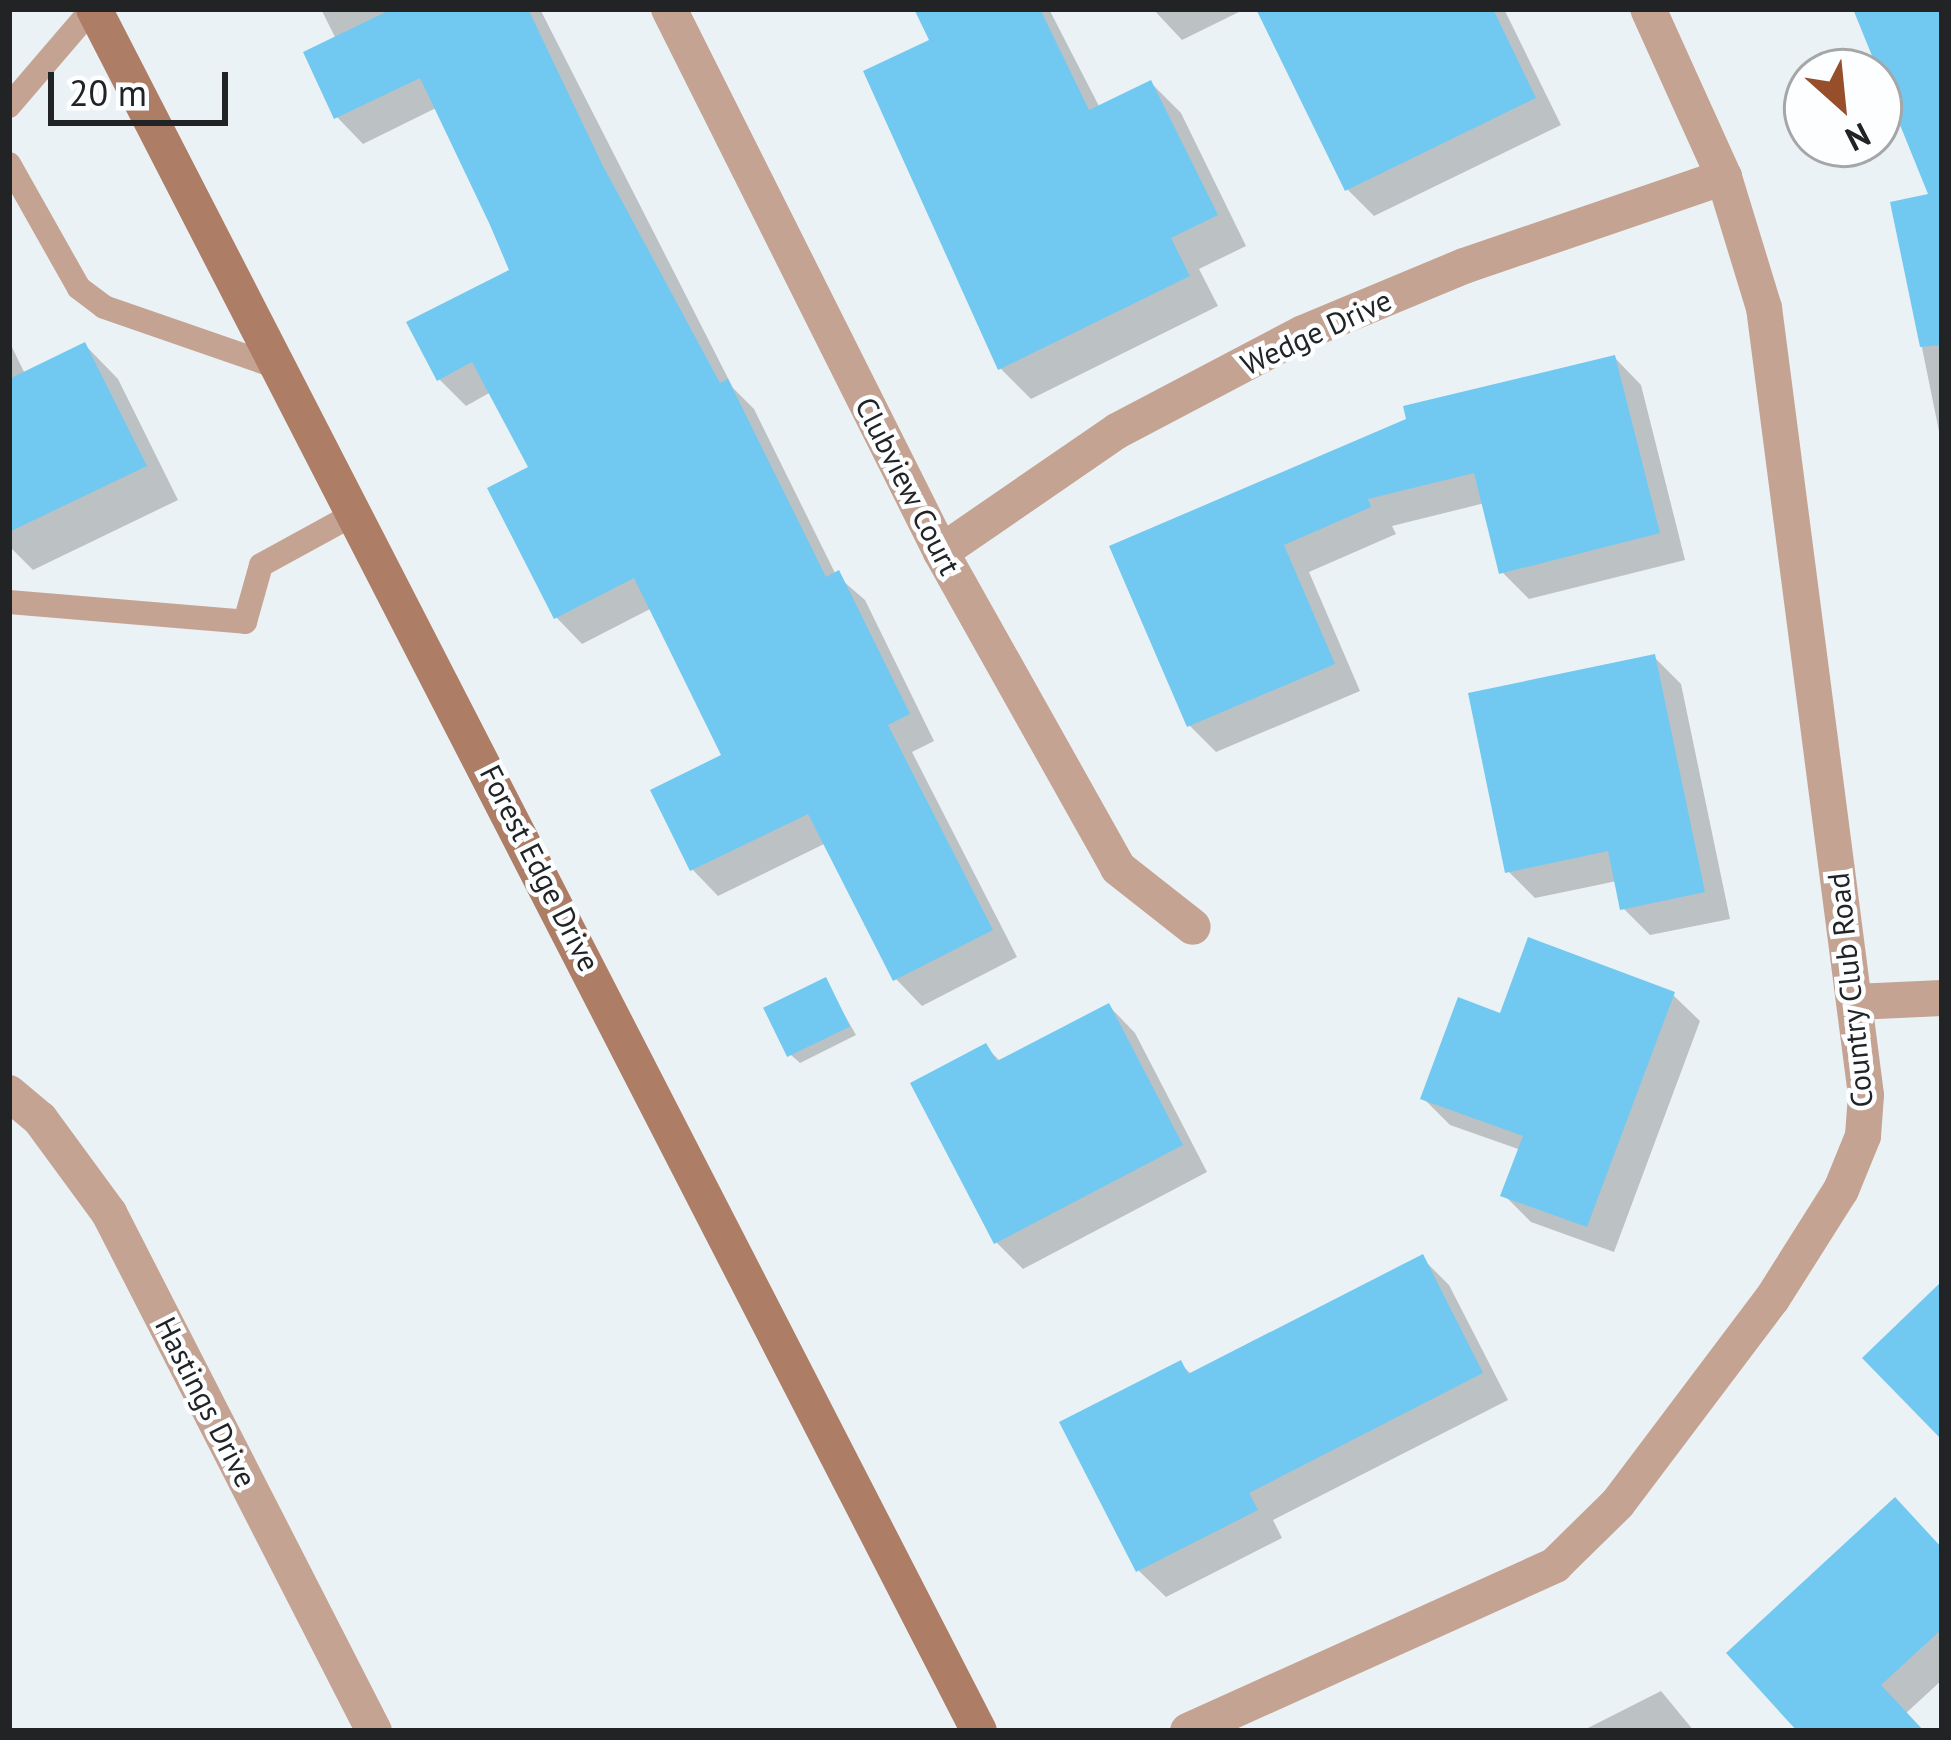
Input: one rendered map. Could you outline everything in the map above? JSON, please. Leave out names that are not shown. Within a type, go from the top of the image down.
[{"type":"street","name":"Forest Edge Drive","points":[[93,9],[980,1731]]},
{"type":"street","name":"Clubview Court","points":[[668,9],[940,552],[1118,868],[1193,927]]},
{"type":"street","name":"Country Club Road","points":[[1188,1731],[1411,1623],[1555,1565],[1618,1502],[1772,1299],[1840,1190],[1862,1136],[1866,1095],[1855,1002],[1764,308],[1724,177],[1648,9]]},
{"type":"street","name":"Wedge Drive","points":[[940,552],[1117,431],[1303,333],[1464,266],[1724,177]]},
{"type":"street","points":[[1855,1002],[1942,998]]},
{"type":"street","name":"Hastings Drive","points":[[9,1093],[40,1119],[109,1213],[374,1731]]},
{"type":"lane","points":[[9,106],[93,9]]},
{"type":"lane","points":[[9,164],[79,288],[104,307],[280,368]]},
{"type":"lane","points":[[9,602],[244,622],[261,565],[356,513]]},
{"type":"building","points":[[392,9],[528,9],[603,166],[720,383],[728,379],[826,577],[839,570],[910,714],[888,725],[993,930],[893,981],[808,814],[690,871],[650,790],[721,755],[634,578],[554,619],[487,488],[528,467],[472,362],[437,381],[406,322],[509,270],[490,225],[420,78],[334,119],[303,52]]},
{"type":"building","points":[[914,9],[1040,9],[1089,110],[1151,80],[1218,215],[1171,238],[1190,276],[998,370],[863,71],[929,40]]},
{"type":"building","points":[[1256,9],[1493,9],[1536,98],[1345,191]]},
{"type":"building","points":[[1853,9],[1942,9],[1942,345],[1920,347],[1890,202],[1928,194],[1903,132],[1903,48],[1869,48]]},
{"type":"building","points":[[85,342],[147,466],[9,532],[9,379]]},
{"type":"building","points":[[1615,355],[1660,533],[1499,574],[1474,473],[1368,499],[1371,507],[1284,545],[1335,664],[1187,727],[1109,546],[1406,419],[1403,406]]},
{"type":"building","points":[[1655,654],[1705,892],[1620,910],[1608,851],[1505,873],[1468,693]]},
{"type":"building","points":[[1528,937],[1675,992],[1587,1227],[1500,1196],[1523,1136],[1420,1099],[1458,997],[1500,1013]]},
{"type":"building","points":[[826,977],[850,1026],[787,1057],[763,1008]]},
{"type":"building","points":[[1109,1003],[1183,1145],[994,1244],[910,1083],[986,1043],[997,1061]]},
{"type":"building","points":[[1423,1254],[1483,1373],[1249,1493],[1258,1510],[1136,1572],[1059,1422],[1181,1360],[1188,1374]]},
{"type":"building","points":[[1942,1281],[1942,1440],[1862,1358]]},
{"type":"building","points":[[1895,1497],[1942,1548],[1942,1629],[1881,1685],[1924,1731],[1797,1731],[1726,1653]]}]
